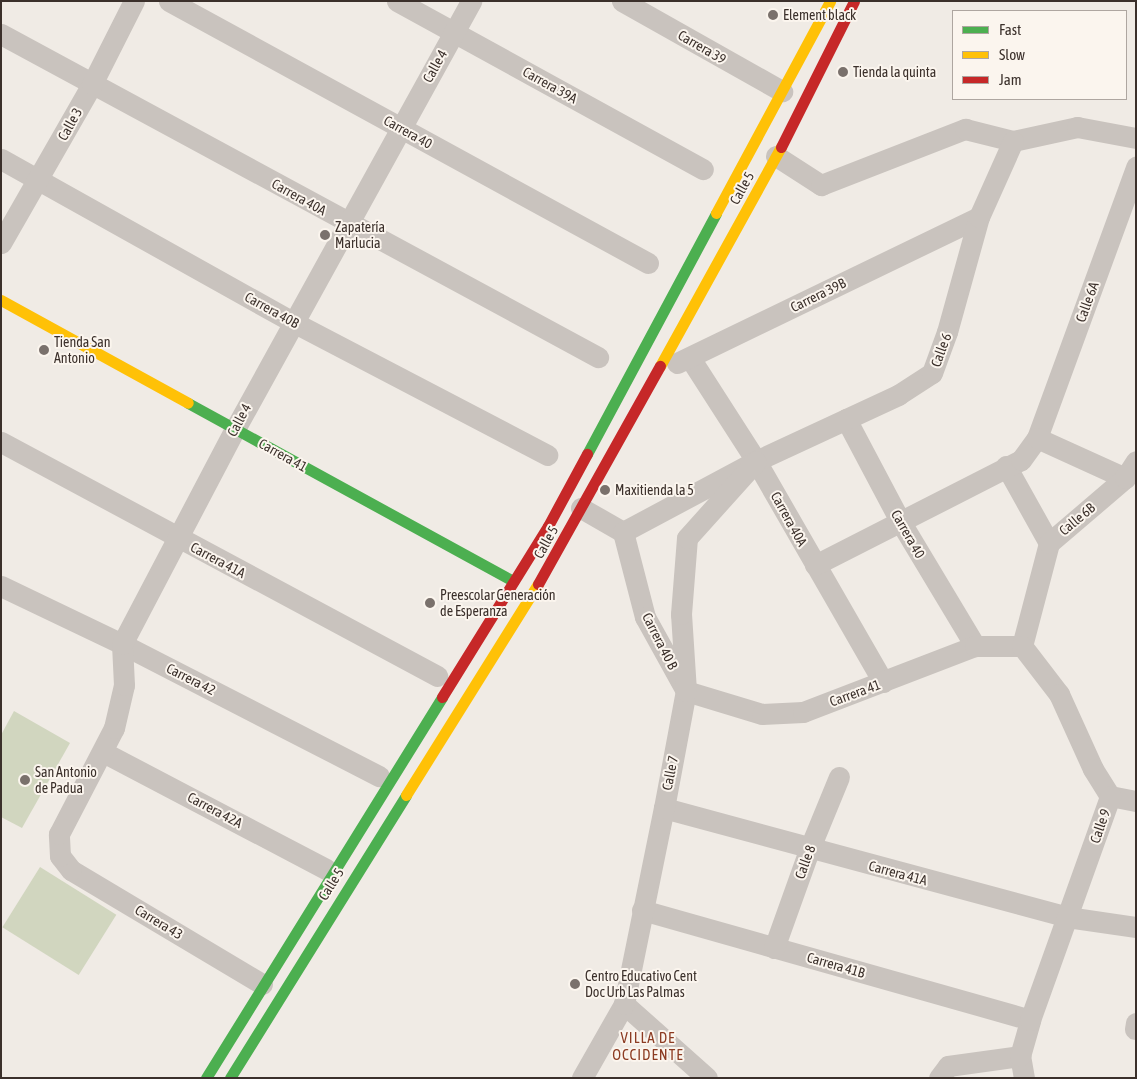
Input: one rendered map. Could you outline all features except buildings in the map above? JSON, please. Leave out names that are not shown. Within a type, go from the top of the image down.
[{"type":"main road","name":"Calle 5","points":[[206,1078],[262,984],[548,526],[830,1]]},
{"type":"main road","name":"Calle 5","points":[[230,1078],[357,870],[540,583],[776,156],[854,1]]},
{"type":"main road","name":"Carrera 41","points":[[1,300],[512,582]]},
{"type":"street","name":"Calle 3","points":[[1,243],[39,180],[92,84],[134,1]]},
{"type":"street","name":"Carrera 40","points":[[168,1],[648,263]]},
{"type":"street","name":"Carrera 39A","points":[[397,1],[703,169]]},
{"type":"street","name":"Calle 4","points":[[122,644],[293,322],[471,1]]},
{"type":"street","name":"Carrera 39","points":[[622,1],[782,91]]},
{"type":"street","name":"Carrera 40A","points":[[1,34],[348,225],[598,358]]},
{"type":"street","points":[[776,156],[821,186],[965,129],[1013,141],[1077,127],[1136,138]]},
{"type":"street","name":"Calle 6","points":[[622,532],[756,461],[898,395],[932,373],[947,332],[979,217],[1013,141]]},
{"type":"street","name":"Carrera 40B","points":[[1,159],[293,322],[546,455]]},
{"type":"street","name":"Calle 6A","points":[[815,565],[1021,460],[1037,438],[1136,167]]},
{"type":"street","name":"Carrera 39B","points":[[656,372],[690,358],[979,217]]},
{"type":"street","name":"Carrera 40A","points":[[690,358],[756,461],[883,682]]},
{"type":"street","name":"Carrera 40","points":[[846,419],[900,521],[975,646]]},
{"type":"street","points":[[1037,438],[1130,470]]},
{"type":"street","name":"Carrera 41A","points":[[1,442],[178,539],[436,676]]},
{"type":"street","name":"Calle 6","points":[[687,538],[756,461]]},
{"type":"street","points":[[1006,466],[1049,543]]},
{"type":"street","name":"Calle 6B","points":[[1022,646],[1049,543],[1130,470]]},
{"type":"street","points":[[581,508],[622,532]]},
{"type":"street","name":"Carrera 40 B","points":[[622,532],[645,617],[686,691]]},
{"type":"street","name":"Calle 7","points":[[624,1004],[686,691],[680,614],[687,538]]},
{"type":"street","name":"Carrera 42","points":[[1,586],[122,644],[379,776]]},
{"type":"street","points":[[103,752],[114,728],[124,685],[122,644]]},
{"type":"street","name":"Carrera 41","points":[[686,691],[762,714],[803,712],[975,646],[1022,646]]},
{"type":"street","name":"Calle 9","points":[[1022,646],[1059,694],[1092,769],[1110,796],[1030,1020]]},
{"type":"street","name":"Carrera 43","points":[[103,752],[59,834],[60,856],[71,870],[262,984]]},
{"type":"street","name":"Carrera 42A","points":[[103,752],[326,869]]},
{"type":"street","name":"Calle 8","points":[[774,948],[809,850],[840,777]]},
{"type":"street","points":[[1110,796],[1136,801]]},
{"type":"street","name":"Carrera 41A","points":[[664,808],[809,850],[1067,917],[1136,927]]},
{"type":"street","name":"Carrera 41B","points":[[642,910],[1030,1020]]},
{"type":"street","points":[[582,1078],[624,1004],[707,1078]]},
{"type":"street","points":[[1024,1078],[1020,1056],[1030,1020]]},
{"type":"street","points":[[939,1078],[948,1066],[1020,1056]]},
{"type":"green space","name":"San Antonio de Padua","points":[[14,711],[70,743],[22,828],[1,817],[1,735]]},
{"type":"green space","points":[[40,867],[116,915],[79,975],[2,927]]},
{"type":"traffic: fast","points":[[587,454],[716,213]]},
{"type":"traffic: fast","points":[[188,403],[513,581]]},
{"type":"traffic: fast","points":[[206,1078],[442,697]]},
{"type":"traffic: fast","points":[[230,1078],[406,795]]},
{"type":"traffic: slow","points":[[716,213],[830,1]]},
{"type":"traffic: slow","points":[[660,366],[781,147]]},
{"type":"traffic: slow","points":[[1,300],[188,403]]},
{"type":"traffic: slow","points":[[406,795],[538,584]]},
{"type":"traffic: jam","points":[[781,147],[854,1]]},
{"type":"traffic: jam","points":[[538,584],[660,366]]},
{"type":"traffic: jam","points":[[442,697],[548,526],[587,454]]},
{"type":"place","name":"Element black","points":[[773,15]]},
{"type":"place","name":"Tienda la quinta","points":[[843,72]]},
{"type":"place","name":"Zapatería Marlucia","points":[[325,235]]},
{"type":"place","name":"Tienda San Antonio","points":[[44,350]]},
{"type":"place","name":"Maxitienda la 5","points":[[605,490]]},
{"type":"place","name":"Preescolar Generación de Esperanza","points":[[430,603]]},
{"type":"place","name":"San Antonio de Padua","points":[[25,780]]},
{"type":"place","name":"Centro Educativo Cent Doc Urb Las Palmas","points":[[575,984]]},
{"type":"district","name":"VILLA DE OCCIDENTE","points":[[648,1046]]}]
